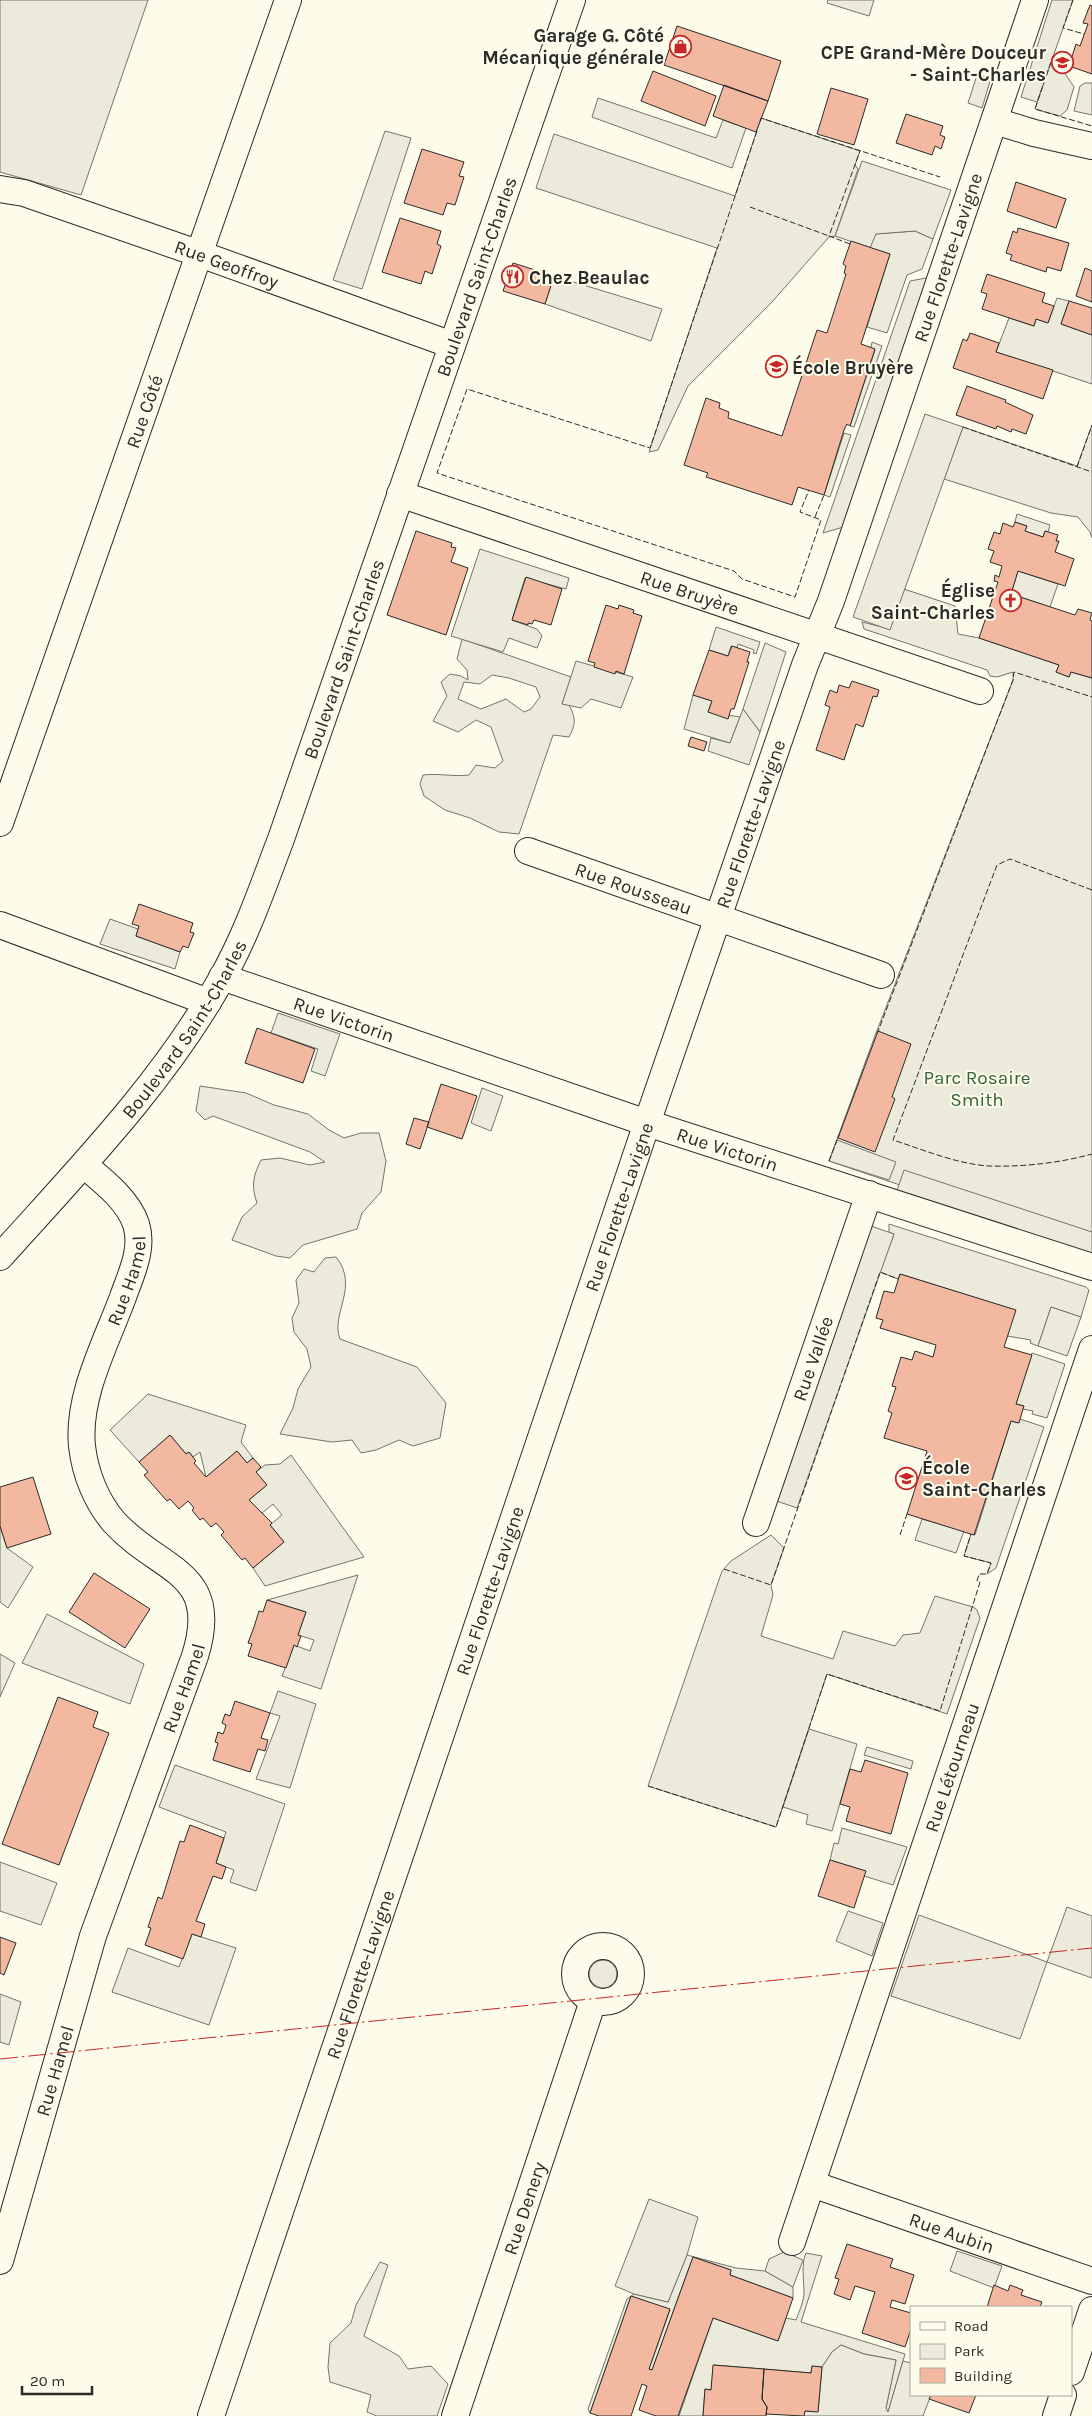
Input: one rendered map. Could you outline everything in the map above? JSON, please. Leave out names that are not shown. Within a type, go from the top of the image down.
[{"type":"street","name":"Rue Côté","points":[[0,823],[288,0]]},
{"type":"street","name":"Boulevard Saint-Charles","points":[[0,1257],[84,1164],[164,1065],[208,1002],[252,916],[275,856],[572,0]]},
{"type":"street","name":"Rue Florette-Lavigne","points":[[211,2416],[647,1123],[817,636],[1035,0]]},
{"type":"street","points":[[994,121],[1034,134],[1092,146]]},
{"type":"street","name":"Rue Geoffroy","points":[[0,189],[24,194],[200,254],[452,345]]},
{"type":"street","name":"Rue Bruyère","points":[[400,494],[980,691]]},
{"type":"street","name":"Rue Rousseau","points":[[528,850],[881,975]]},
{"type":"street","points":[[0,925],[208,1002]]},
{"type":"street","name":"Rue Victorin","points":[[222,977],[647,1123],[1092,1267]]},
{"type":"street","name":"Rue Hamel","points":[[0,2262],[92,1936],[195,1656],[202,1629],[202,1610],[191,1584],[115,1522],[96,1492],[85,1464],[82,1426],[85,1408],[90,1388],[132,1273],[138,1253],[139,1238],[130,1212],[111,1190],[84,1164]]},
{"type":"street","name":"Rue Vallée","points":[[756,1523],[869,1194]]},
{"type":"street","name":"Rue Létourneau","points":[[792,2242],[1092,1349]]},
{"type":"street","name":"Rue Denery","points":[[455,2416],[593,2001]]},
{"type":"street","name":"Rue Aubin","points":[[812,2184],[1092,2281]]},
{"type":"street","points":[[1072,2369],[1092,2310]]},
{"type":"street","points":[[1056,2416],[1063,2396]]},
{"type":"green space","points":[[0,0],[148,0],[81,195],[0,172]]},
{"type":"green space","points":[[1053,56],[1066,60],[1064,72],[1074,87],[1067,110],[1060,116],[1035,109]]},
{"type":"green space","points":[[977,75],[991,78],[982,108],[968,103]]},
{"type":"green space","points":[[1085,83],[1092,83],[1092,115],[1074,111],[1080,86]]},
{"type":"green space","points":[[761,118],[860,151],[855,165],[858,169],[835,236],[829,237],[772,302],[688,386],[658,450],[649,452],[717,248],[536,188],[554,134],[735,196]]},
{"type":"green space","points":[[915,231],[933,239],[922,269],[907,275],[887,333],[867,327],[890,254],[870,248],[875,234]]},
{"type":"green space","points":[[872,342],[882,346],[854,427],[850,426],[875,350],[871,348]]},
{"type":"green space","points":[[1092,425],[1092,538],[1090,532],[1078,517],[1051,513],[944,479],[963,427],[1077,466]]},
{"type":"green space","points":[[844,433],[851,435],[830,497],[824,495]]},
{"type":"green space","points":[[1017,514],[1050,525],[1048,532],[1045,531],[1043,537],[1025,531],[1027,526],[1015,522]]},
{"type":"green space","points":[[1018,571],[1058,584],[1050,607],[1011,594]]},
{"type":"green space","name":"Parc Rosaire Smith","points":[[904,589],[955,606],[958,634],[979,638],[1059,665],[1056,672],[1069,677],[1071,672],[1092,678],[1092,1250],[829,1161],[876,1033],[1013,680],[1013,672],[997,677],[990,676],[987,670],[864,629],[862,622],[890,629]]},
{"type":"green space","points":[[716,627],[760,642],[756,654],[753,653],[754,650],[738,644],[737,648],[731,646],[728,656],[709,650]]},
{"type":"green space","points":[[462,639],[571,677],[562,704],[569,705],[574,717],[573,728],[569,737],[553,735],[519,834],[499,832],[470,818],[445,810],[424,796],[420,784],[423,775],[469,775],[476,765],[495,768],[503,761],[491,727],[476,720],[458,732],[433,721],[447,696],[441,682],[450,674],[461,676],[468,680],[467,670],[457,659]],"holes":[[[492,675],[509,678],[536,687],[540,697],[531,709],[524,712],[506,699],[481,709],[458,699],[464,682],[480,684]]]},
{"type":"green space","points":[[765,643],[786,652],[760,732],[743,709]]},
{"type":"green space","points":[[693,695],[712,701],[708,712],[740,717],[730,743],[684,729]]},
{"type":"green space","points":[[200,1086],[246,1093],[274,1105],[308,1114],[329,1130],[344,1138],[361,1133],[379,1133],[386,1161],[381,1192],[362,1213],[357,1229],[303,1245],[290,1258],[276,1256],[232,1240],[242,1217],[257,1203],[254,1181],[261,1160],[280,1158],[310,1165],[325,1162],[310,1152],[213,1116],[205,1120],[196,1111]]},
{"type":"green space","points":[[889,1224],[1086,1287],[1089,1290],[1081,1317],[1051,1307],[1038,1346],[1030,1343],[1031,1340],[1007,1336],[1015,1310],[900,1274],[898,1279],[880,1272],[894,1234],[889,1232]]},
{"type":"green space","points":[[336,1257],[343,1268],[345,1279],[338,1330],[340,1339],[417,1367],[446,1403],[440,1438],[413,1446],[399,1440],[376,1450],[361,1453],[352,1440],[332,1442],[280,1434],[293,1408],[298,1389],[311,1367],[307,1349],[294,1332],[292,1318],[299,1303],[296,1280],[304,1269],[314,1272],[325,1258]]},
{"type":"green space","points":[[1032,1353],[1065,1364],[1047,1418],[1032,1414],[1033,1411],[1023,1409],[1024,1406],[1016,1404]]},
{"type":"green space","points":[[1020,1419],[1044,1427],[996,1568],[987,1574],[991,1563],[964,1556],[971,1534],[975,1535],[1011,1421],[1018,1423]]},
{"type":"green space","points":[[922,1519],[964,1531],[956,1553],[915,1540]]},
{"type":"green space","points":[[771,1535],[784,1548],[771,1585],[773,1595],[761,1636],[833,1659],[843,1631],[895,1646],[903,1635],[920,1633],[935,1596],[973,1607],[977,1610],[980,1618],[947,1714],[827,1674],[776,1827],[648,1786],[722,1571],[731,1561]]},
{"type":"green space","points":[[0,1654],[15,1663],[0,1697]]},
{"type":"green space","points":[[1067,1907],[1092,1916],[1092,1978],[1047,1962]]},
{"type":"green space","points":[[919,1915],[1047,1962],[1020,2039],[891,1996]]},
{"type":"green space","points":[[603,1960],[613,1964],[617,1974],[613,1984],[603,1988],[593,1984],[589,1974],[593,1964]]},
{"type":"green space","points":[[806,2253],[822,2256],[801,2322],[905,2354],[888,2412],[886,2408],[896,2360],[864,2354],[841,2345],[832,2352],[822,2367],[812,2366],[811,2373],[714,2365],[711,2390],[705,2389],[703,2416],[679,2416],[713,2318],[778,2341],[786,2318],[796,2320],[802,2303],[804,2293],[803,2267]]},
{"type":"green space","points":[[687,2255],[736,2268],[765,2271],[793,2287],[793,2298],[730,2275],[731,2270],[693,2257],[652,2370],[649,2369],[670,2310],[631,2296],[634,2294],[668,2302]]},
{"type":"green space","points":[[380,2262],[388,2265],[364,2336],[399,2356],[408,2369],[431,2366],[448,2384],[437,2416],[377,2416],[367,2412],[371,2395],[330,2382],[328,2367],[330,2343],[351,2323],[356,2305]]},
{"type":"green space","points":[[631,2296],[590,2413],[588,2409],[627,2299]]},
{"type":"shaded area","points":[[828,0],[874,0],[869,16],[827,3]]},
{"type":"shaded area","points":[[1052,0],[1073,0],[1037,102],[1021,97]]},
{"type":"shaded area","points":[[598,98],[716,138],[723,120],[746,128],[732,168],[592,117]]},
{"type":"shaded area","points":[[385,131],[411,138],[362,289],[333,280]]},
{"type":"shaded area","points":[[862,161],[951,190],[933,239],[915,231],[876,234],[870,248],[835,236]]},
{"type":"shaded area","points":[[942,275],[857,523],[823,533],[910,281]]},
{"type":"shaded area","points":[[554,276],[662,309],[651,341],[545,304]]},
{"type":"shaded area","points":[[1057,298],[1069,301],[1061,324],[1092,335],[1092,384],[996,352],[1009,318],[1034,326],[1036,319],[1048,323]]},
{"type":"shaded area","points":[[925,414],[963,427],[890,630],[853,617]]},
{"type":"shaded area","points":[[480,549],[569,578],[566,589],[525,578],[512,620],[537,629],[542,636],[537,648],[509,638],[503,652],[451,636]]},
{"type":"shaded area","points":[[576,661],[633,677],[621,708],[591,699],[581,708],[562,704]]},
{"type":"shaded area","points":[[743,709],[760,732],[749,765],[708,751],[711,738],[730,743]]},
{"type":"shaded area","points":[[110,919],[138,929],[136,936],[180,952],[175,969],[100,944]]},
{"type":"shaded area","points":[[278,1013],[340,1034],[325,1076],[311,1071],[318,1049],[271,1033]]},
{"type":"shaded area","points":[[482,1088],[503,1096],[491,1131],[471,1123]]},
{"type":"shaded area","points":[[837,1140],[896,1162],[889,1180],[829,1161]]},
{"type":"shaded area","points":[[904,1170],[1092,1232],[1092,1267],[893,1202]]},
{"type":"shaded area","points":[[859,1222],[894,1234],[797,1508],[765,1497]]},
{"type":"shaded area","points":[[1051,1307],[1081,1317],[1067,1356],[1038,1346]]},
{"type":"shaded area","points":[[148,1394],[246,1425],[241,1442],[253,1458],[247,1463],[237,1451],[206,1477],[200,1452],[193,1457],[189,1452],[186,1454],[170,1435],[139,1462],[110,1430]]},
{"type":"shaded area","points":[[291,1455],[364,1557],[265,1586],[253,1568],[284,1542],[270,1525],[282,1515],[273,1504],[261,1514],[249,1500],[266,1485],[256,1472],[265,1465],[280,1464]]},
{"type":"shaded area","points":[[0,1526],[7,1548],[33,1567],[8,1608],[0,1602]]},
{"type":"shaded area","points":[[358,1575],[321,1689],[282,1676],[294,1645],[310,1651],[314,1640],[298,1635],[306,1612],[267,1600]]},
{"type":"shaded area","points":[[47,1614],[144,1664],[130,1704],[22,1663]]},
{"type":"shaded area","points":[[278,1691],[316,1704],[290,1788],[256,1779],[280,1716],[270,1713]]},
{"type":"shaded area","points":[[809,1729],[857,1744],[832,1831],[806,1824],[808,1815],[783,1807]]},
{"type":"shaded area","points":[[867,1747],[913,1761],[911,1769],[864,1755]]},
{"type":"shaded area","points":[[175,1765],[285,1804],[256,1891],[230,1882],[234,1870],[216,1863],[226,1832],[159,1807]]},
{"type":"shaded area","points":[[842,1828],[907,1847],[893,1885],[864,1876],[865,1871],[830,1860],[834,1843],[838,1844]]},
{"type":"shaded area","points":[[0,1862],[57,1883],[41,1925],[0,1911]]},
{"type":"shaded area","points":[[848,1911],[883,1923],[872,1956],[836,1941]]},
{"type":"shaded area","points":[[192,1934],[236,1948],[209,2025],[112,1992],[128,1948],[179,1967]]},
{"type":"shaded area","points":[[0,1994],[21,2002],[9,2045],[0,2042]]},
{"type":"shaded area","points":[[649,2199],[698,2217],[687,2255],[668,2302],[634,2294],[615,2286]]},
{"type":"shaded area","points":[[957,2251],[1002,2266],[994,2288],[950,2271]]},
{"type":"shaded area","points":[[784,2252],[803,2260],[793,2287],[765,2271],[769,2259]]},
{"type":"shaded area","points":[[841,2345],[864,2354],[896,2360],[886,2408],[888,2412],[903,2361],[910,2363],[910,2396],[931,2396],[923,2416],[804,2416],[805,2411],[818,2411],[822,2367],[832,2352]]},
{"type":"building","points":[[1090,5],[1092,6],[1092,74],[1069,66],[1076,44],[1080,46],[1088,24],[1083,23]]},
{"type":"building","points":[[677,26],[781,61],[768,101],[664,65]]},
{"type":"building","points":[[653,71],[716,96],[705,126],[641,101]]},
{"type":"building","points":[[724,85],[768,101],[756,132],[713,116]]},
{"type":"building","points":[[831,88],[868,99],[854,145],[817,134]]},
{"type":"building","points":[[906,114],[943,126],[940,135],[945,137],[941,149],[935,146],[932,155],[896,143]]},
{"type":"building","points":[[422,149],[464,162],[459,176],[464,177],[455,205],[447,203],[443,215],[404,203]]},
{"type":"building","points":[[1016,182],[1066,199],[1056,228],[1007,211]]},
{"type":"building","points":[[400,218],[441,231],[437,244],[441,246],[432,274],[425,271],[421,284],[382,272]]},
{"type":"building","points":[[1018,228],[1069,243],[1061,271],[1047,267],[1046,272],[1010,260],[1012,255],[1006,253],[1013,231],[1017,233]]},
{"type":"building","points":[[851,241],[890,254],[861,344],[875,349],[850,426],[847,424],[844,430],[824,495],[798,487],[792,505],[706,477],[708,473],[684,465],[706,398],[720,403],[719,408],[729,412],[728,418],[782,436],[817,330],[827,333],[846,274],[844,273],[846,266],[843,264]]},
{"type":"building","points":[[513,263],[554,276],[545,304],[503,291]]},
{"type":"building","points":[[1085,268],[1092,271],[1092,302],[1076,296]]},
{"type":"building","points":[[987,274],[1045,293],[1042,302],[1054,306],[1048,323],[1036,319],[1034,326],[982,309],[987,294],[981,292]]},
{"type":"building","points":[[1069,301],[1092,308],[1092,335],[1061,324]]},
{"type":"building","points":[[970,333],[999,343],[996,352],[1053,370],[1043,399],[953,368],[963,339],[967,341]]},
{"type":"building","points":[[967,386],[1006,400],[1005,402],[1033,415],[1026,434],[1012,429],[1011,432],[997,426],[996,429],[956,415]]},
{"type":"building","name":"Église Saint-Charles","points":[[1015,522],[1027,526],[1025,531],[1043,537],[1045,531],[1058,535],[1056,541],[1059,541],[1055,552],[1074,559],[1065,586],[1018,571],[1011,594],[1075,615],[1078,609],[1092,613],[1090,620],[1092,621],[1092,678],[1071,672],[1069,677],[1056,672],[1059,665],[979,638],[998,582],[994,581],[995,575],[999,577],[1002,566],[990,562],[994,551],[988,549],[994,532],[1000,534],[1003,523],[1013,527]]},
{"type":"building","points":[[416,531],[452,543],[451,547],[456,548],[451,562],[468,568],[446,635],[387,615]]},
{"type":"building","points":[[526,577],[562,589],[551,625],[534,620],[532,624],[528,623],[528,625],[512,620]]},
{"type":"building","points":[[606,605],[618,609],[619,605],[634,610],[633,613],[642,616],[624,674],[616,671],[615,674],[594,667],[595,663],[588,661]]},
{"type":"building","points":[[732,646],[750,652],[747,662],[749,662],[734,709],[731,709],[728,719],[708,712],[712,701],[693,695],[709,650],[728,656]]},
{"type":"building","points":[[852,681],[879,690],[877,697],[873,696],[863,727],[856,724],[844,760],[816,750],[830,707],[825,705],[830,690],[837,693],[839,685],[849,688]]},
{"type":"building","points":[[691,737],[707,742],[704,751],[688,746]]},
{"type":"building","points":[[139,904],[193,923],[190,932],[194,933],[188,948],[183,946],[180,952],[136,936],[139,926],[132,924]]},
{"type":"building","points":[[257,1028],[315,1049],[303,1083],[245,1063]]},
{"type":"building","points":[[878,1031],[911,1044],[892,1097],[895,1099],[875,1152],[838,1138]]},
{"type":"building","points":[[441,1084],[477,1096],[462,1139],[427,1127]]},
{"type":"building","points":[[414,1118],[429,1122],[420,1149],[406,1144]]},
{"type":"building","points":[[900,1274],[1016,1310],[1004,1347],[1032,1355],[1016,1404],[1024,1406],[1019,1423],[1011,1421],[974,1535],[907,1514],[927,1451],[884,1438],[892,1413],[888,1411],[896,1387],[892,1386],[901,1357],[912,1360],[915,1351],[933,1357],[936,1345],[880,1328],[883,1320],[876,1318],[884,1291],[894,1293]]},
{"type":"building","points":[[170,1435],[186,1454],[189,1452],[196,1461],[194,1463],[206,1477],[237,1451],[247,1463],[253,1458],[261,1467],[256,1472],[267,1485],[249,1500],[272,1523],[270,1525],[284,1542],[253,1568],[245,1558],[242,1560],[221,1535],[224,1532],[216,1523],[211,1527],[203,1518],[200,1520],[188,1501],[179,1509],[170,1499],[167,1501],[144,1475],[148,1472],[139,1462]]},
{"type":"building","points":[[33,1477],[51,1534],[7,1548],[0,1526],[0,1487]]},
{"type":"building","points":[[94,1573],[150,1609],[125,1648],[69,1612]]},
{"type":"building","points":[[267,1600],[306,1612],[298,1635],[301,1636],[297,1647],[294,1645],[286,1668],[248,1656],[252,1644],[248,1643],[259,1611],[263,1612]]},
{"type":"building","points":[[58,1697],[98,1712],[93,1727],[109,1733],[59,1865],[2,1844]]},
{"type":"building","points":[[235,1701],[270,1713],[261,1738],[268,1740],[265,1751],[258,1749],[250,1772],[213,1760],[218,1743],[215,1742],[218,1732],[223,1734],[226,1725],[222,1723],[225,1714],[230,1716]]},
{"type":"building","points":[[865,1760],[908,1773],[891,1834],[846,1821],[850,1807],[840,1804],[850,1769],[861,1772]]},
{"type":"building","points":[[190,1825],[224,1838],[216,1863],[226,1867],[222,1879],[213,1876],[196,1921],[205,1924],[201,1937],[192,1934],[183,1959],[145,1945],[151,1928],[148,1927],[158,1897],[162,1899],[180,1841],[184,1842]]},
{"type":"building","points":[[830,1860],[866,1871],[854,1908],[818,1896]]},
{"type":"building","points":[[0,1937],[16,1943],[4,1975],[0,1973]]},
{"type":"building","points":[[847,2244],[893,2259],[890,2267],[914,2275],[905,2304],[892,2300],[890,2307],[910,2313],[910,2332],[905,2347],[862,2333],[875,2292],[855,2286],[850,2300],[834,2294],[839,2279],[835,2278]]},
{"type":"building","points":[[693,2257],[731,2270],[730,2275],[793,2298],[778,2341],[713,2318],[678,2416],[656,2416],[639,2410],[647,2386],[642,2384],[631,2416],[599,2416],[590,2413],[631,2296],[670,2309],[649,2369],[652,2370]]},
{"type":"building","points":[[994,2285],[1008,2291],[1010,2285],[1023,2290],[1021,2295],[1042,2302],[1040,2306],[987,2306]]},
{"type":"building","points":[[713,2365],[764,2369],[762,2399],[767,2407],[766,2416],[703,2416],[705,2389],[711,2390]]},
{"type":"building","points":[[812,2366],[822,2367],[818,2412],[805,2411],[804,2416],[766,2414],[767,2407],[762,2399],[764,2369],[811,2373]]},
{"type":"building","points":[[930,2396],[976,2396],[969,2413],[929,2399]]},
{"type":"fence","points":[[1073,0],[1063,28],[1084,34]]},
{"type":"fence","points":[[1071,62],[1053,56],[1035,109],[1092,126]]},
{"type":"fence","points":[[760,121],[761,118],[940,177]]},
{"type":"fence","points":[[757,131],[650,448],[467,389],[437,473],[734,571],[742,579],[795,597],[821,520],[800,512],[809,490]]},
{"type":"fence","points":[[850,244],[829,236],[860,151]]},
{"type":"fence","points":[[750,207],[829,236]]},
{"type":"fence","points":[[1077,467],[1092,425]]},
{"type":"fence","points":[[963,427],[1092,472]]},
{"type":"fence","points":[[815,517],[824,495]]},
{"type":"fence","points":[[877,1034],[1013,680],[1014,672],[1092,697]]},
{"type":"fence","points":[[1092,890],[1010,859],[997,865],[893,1140],[953,1160],[989,1166],[1041,1164],[1092,1154]]},
{"type":"fence","points":[[829,1161],[839,1135]]},
{"type":"fence","points":[[724,1569],[771,1585],[880,1272],[898,1279]]},
{"type":"fence","points":[[900,1535],[907,1514]]},
{"type":"fence","points":[[648,1786],[776,1827],[827,1674],[940,1711],[980,1582],[977,1581],[979,1574],[987,1574],[991,1563],[964,1556],[971,1534]]},
{"type":"power","points":[[0,2059],[1092,1948]]},
{"type":"place","name":"Garage G. Côté Mécanique générale","points":[[680,46]]},
{"type":"place","name":"CPE Grand-Mère Douceur - Saint-Charles","points":[[1062,63]]},
{"type":"place","name":"Chez Beaulac","points":[[513,277]]},
{"type":"place","name":"École Bruyère","points":[[776,367]]},
{"type":"place","name":"Église Saint-Charles","points":[[1011,601]]},
{"type":"place","name":"École Saint-Charles","points":[[906,1478]]}]
